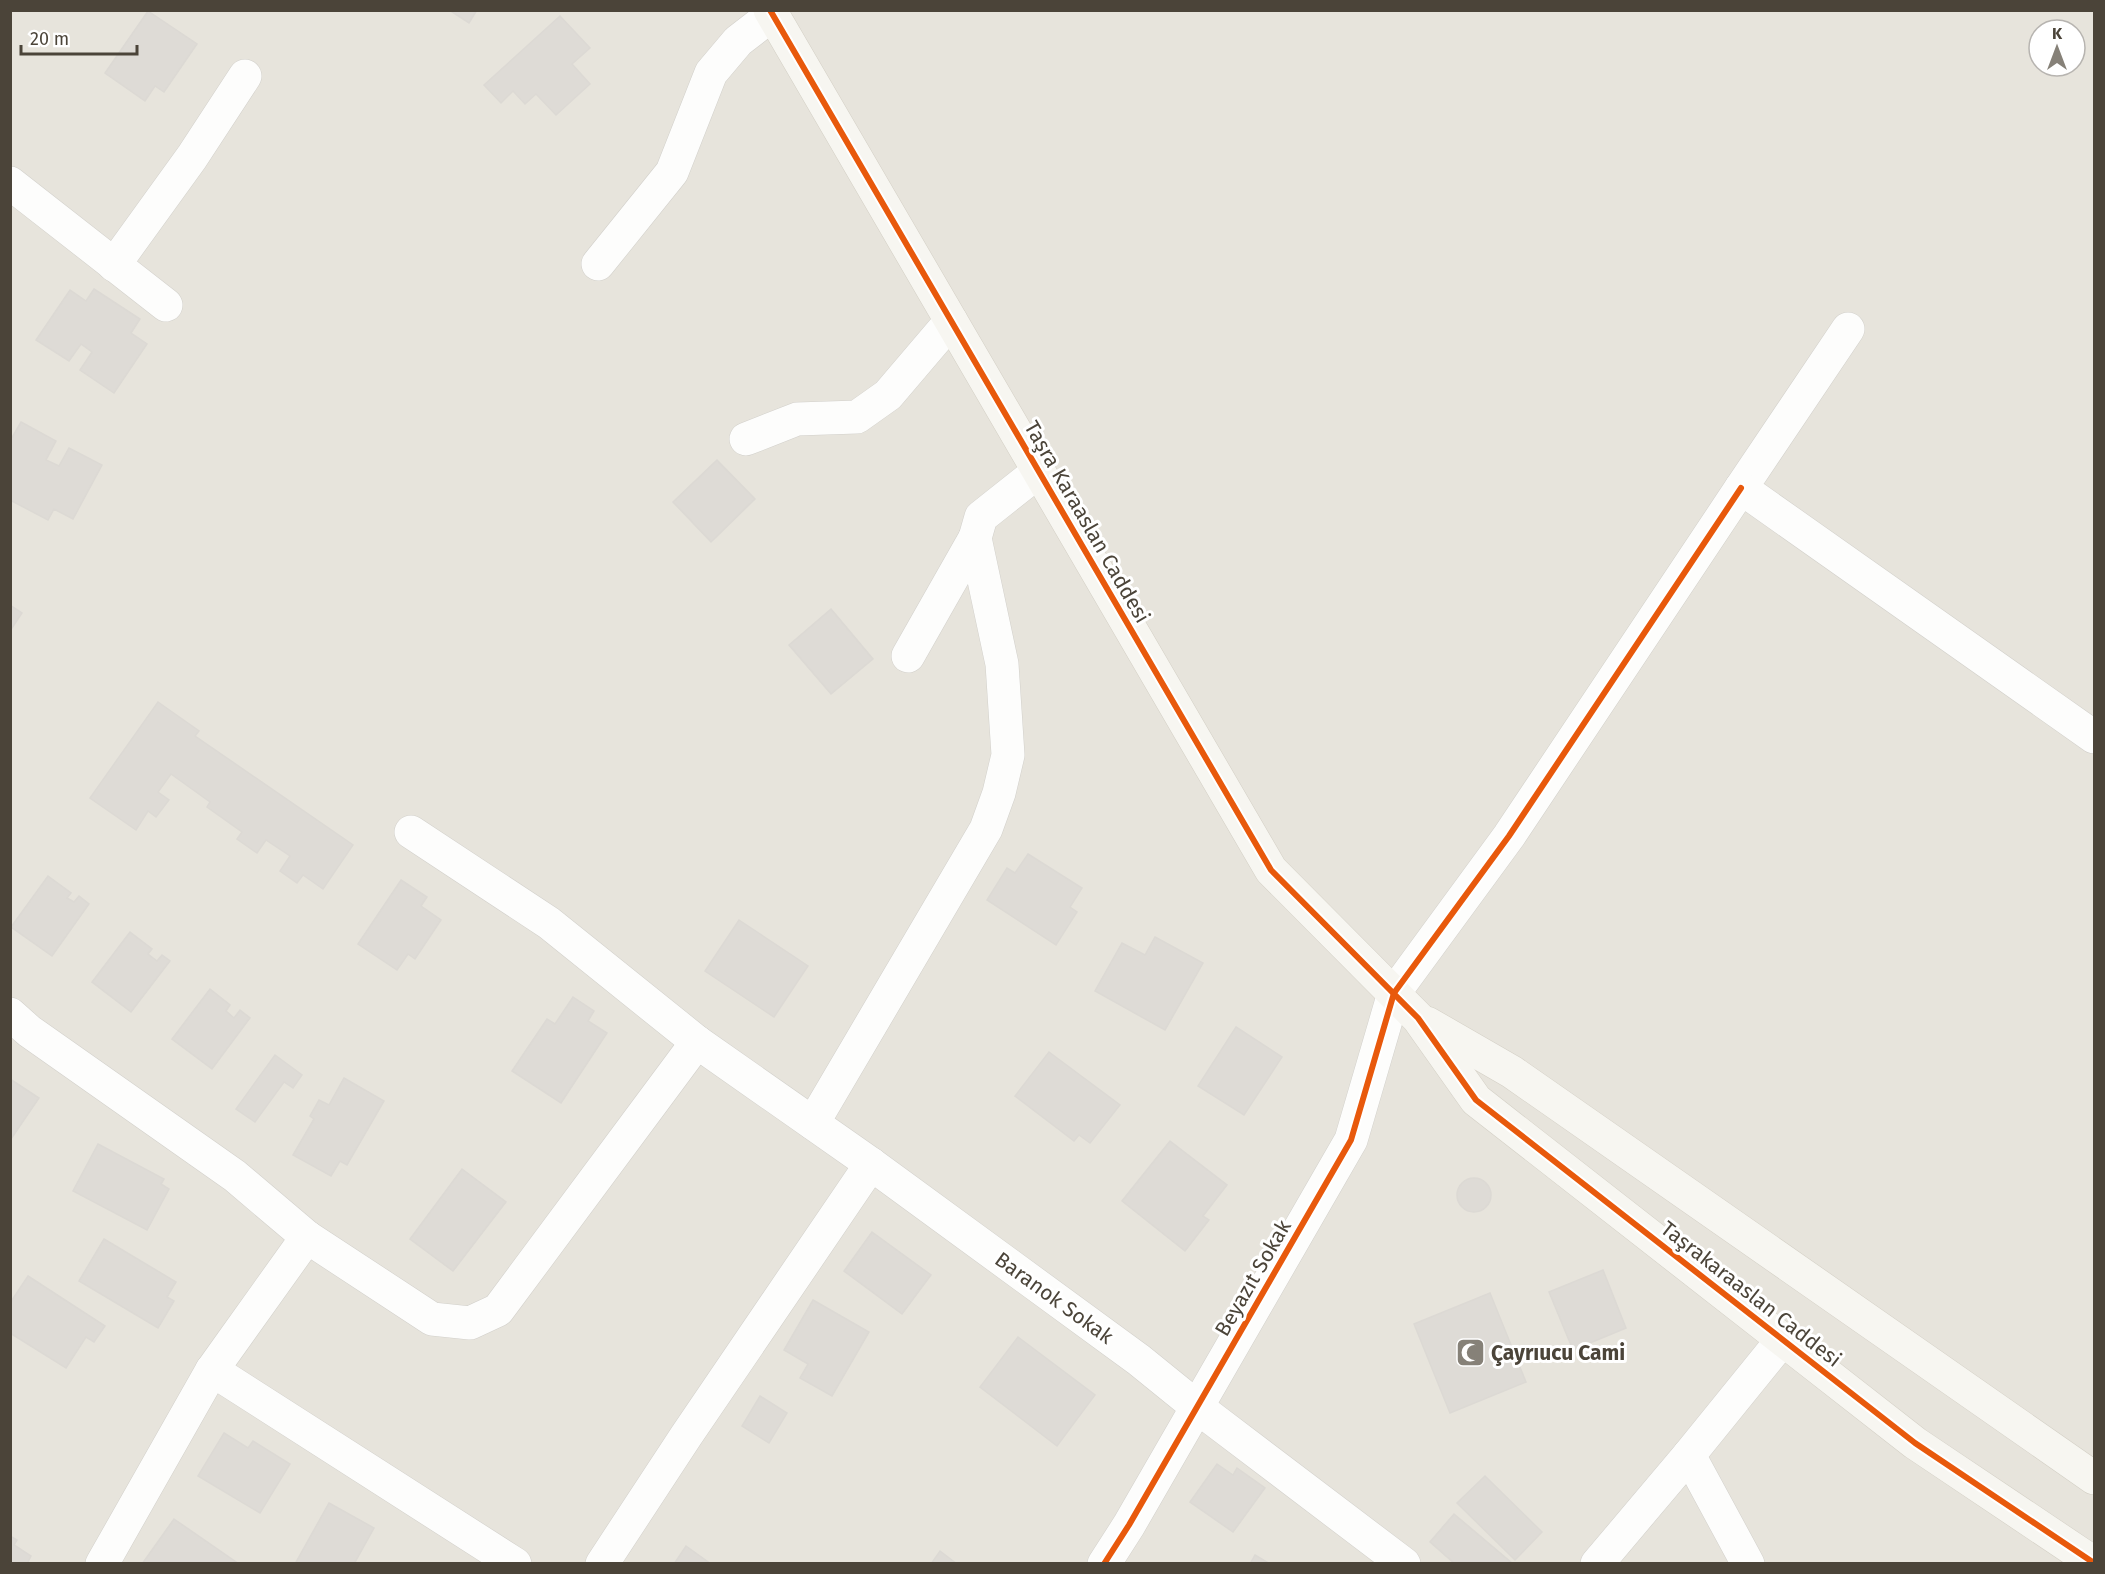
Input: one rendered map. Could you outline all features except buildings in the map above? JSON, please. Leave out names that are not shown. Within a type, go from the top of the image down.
[{"type":"street","points":[[598,264],[672,172],[711,73],[738,41],[771,12]]},
{"type":"street","name":"Taşra Karaaslan Caddesi","points":[[771,12],[1271,870],[1418,1018]]},
{"type":"street","points":[[114,265],[192,157],[245,76]]},
{"type":"street","points":[[10,183],[166,305]]},
{"type":"street","points":[[746,439],[797,418],[857,417],[888,395],[951,321]]},
{"type":"street","points":[[1394,993],[1509,836],[1848,329]]},
{"type":"street","points":[[908,656],[975,538],[981,517],[1039,471]]},
{"type":"street","points":[[1741,488],[2094,737]]},
{"type":"street","points":[[813,1123],[986,829],[999,793],[1008,755],[1002,664],[975,538]]},
{"type":"street","name":"Baranok Sokak","points":[[411,832],[549,923],[697,1042],[871,1164],[1138,1360],[1404,1563]]},
{"type":"street","name":"Beyazıt Sokak","points":[[1104,1563],[1352,1140],[1394,993]]},
{"type":"street","points":[[10,1014],[29,1031],[235,1176],[307,1237],[432,1319],[470,1323],[498,1310],[697,1042]]},
{"type":"street","name":"Taşrakaraaslan Caddesi","points":[[1418,1018],[1476,1100],[1915,1443],[2094,1563]]},
{"type":"street","name":"Taşrakaraaslan Caddesi","points":[[1418,1018],[1512,1072],[2094,1478]]},
{"type":"street","points":[[602,1563],[871,1164]]},
{"type":"street","points":[[102,1563],[212,1370],[307,1237]]},
{"type":"street","points":[[1597,1563],[1783,1339]]},
{"type":"street","points":[[212,1370],[516,1563]]},
{"type":"street","points":[[1689,1455],[1748,1563]]},
{"type":"shaded area","points":[[11,11],[2094,11],[2094,1563],[11,1563]]},
{"type":"cycle path","points":[[770,10],[1271,870],[1418,1018],[1476,1100],[1915,1443],[2094,1563]]},
{"type":"cycle path","points":[[1104,1564],[1129,1525],[1351,1140],[1394,993],[1509,836],[1741,488]]},
{"type":"place","name":"Çayrıucu Cami","points":[[1470,1353]]}]
